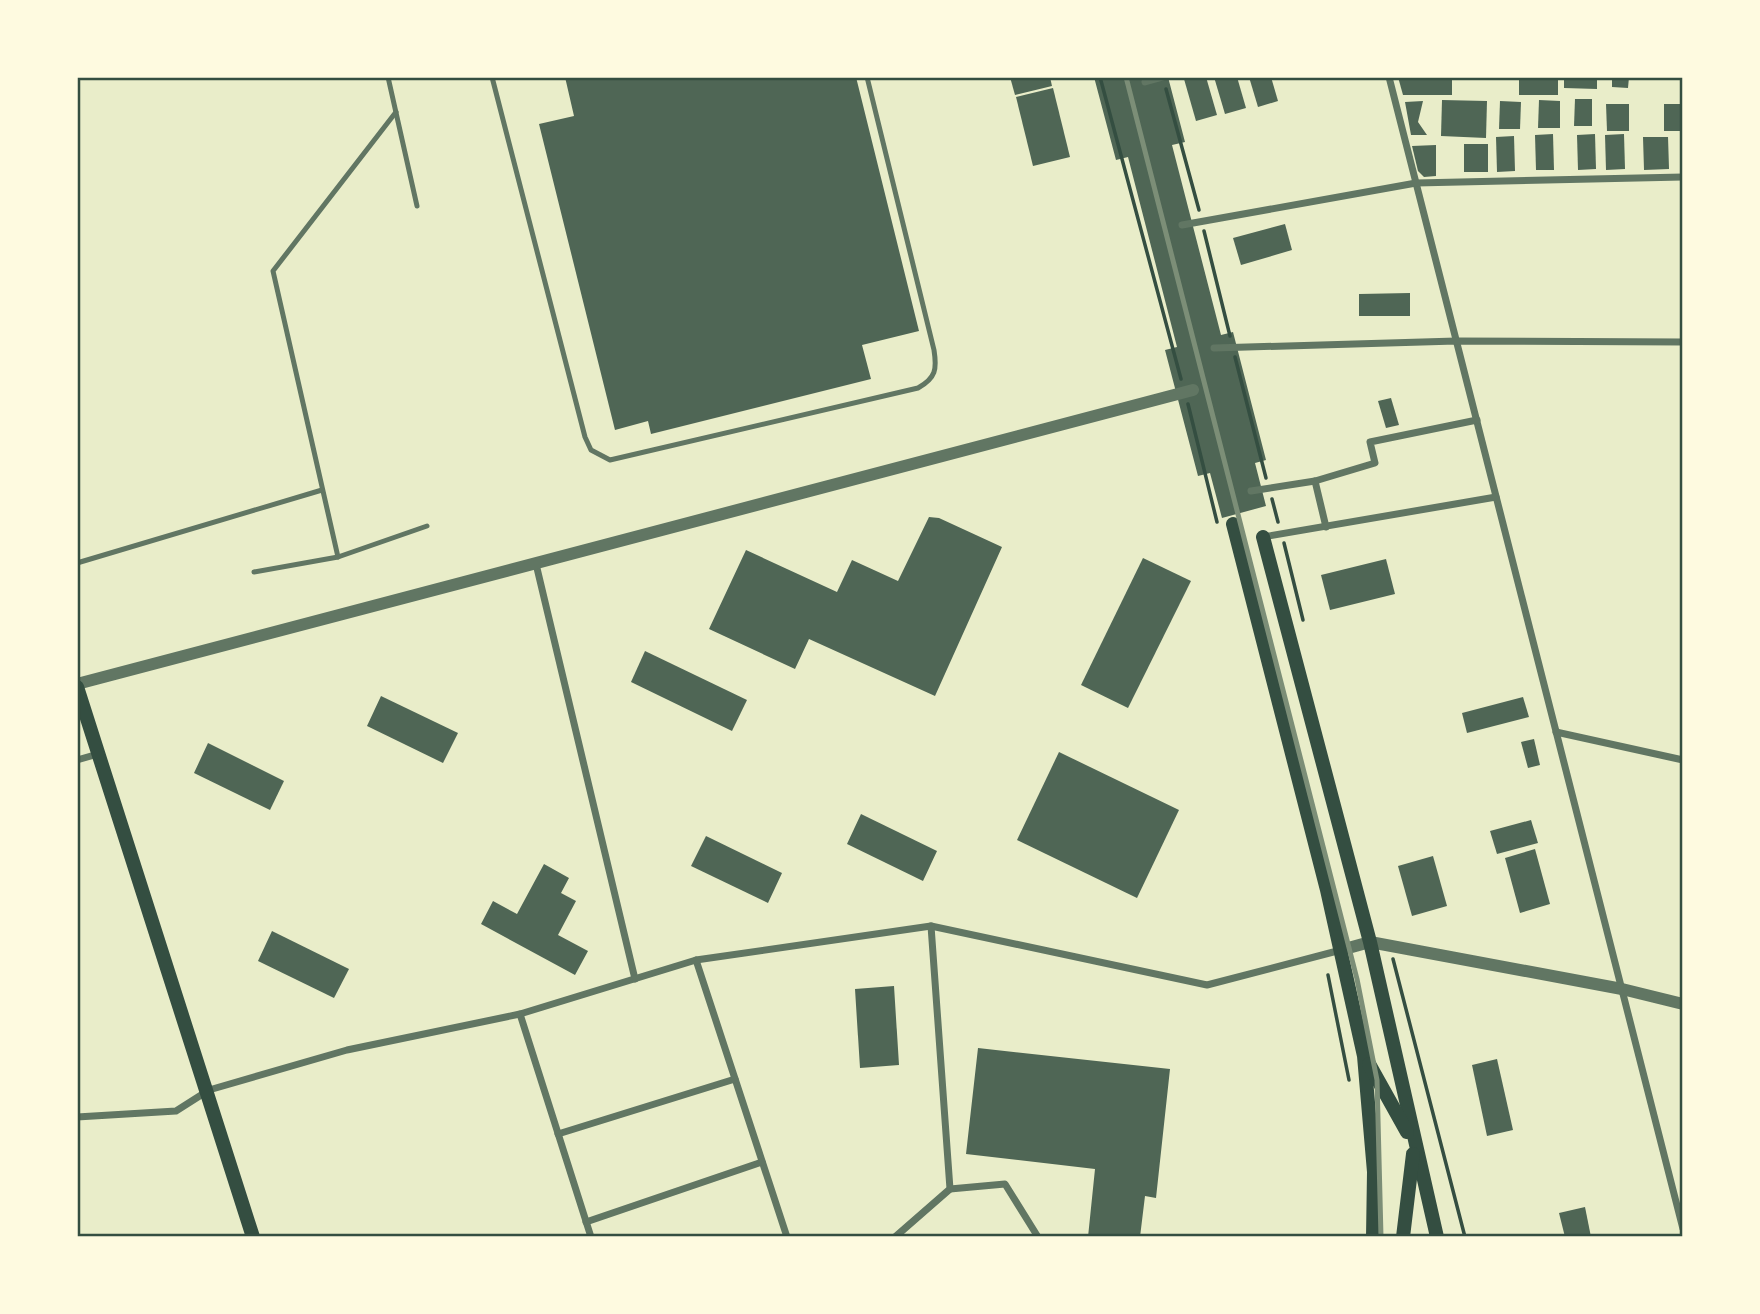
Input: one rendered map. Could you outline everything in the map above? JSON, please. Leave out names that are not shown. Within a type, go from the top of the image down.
[{"type":"main road","points":[[1233,524],[1341,950],[1364,1056],[1374,1172],[1373,1237]]},
{"type":"main road","points":[[1263,537],[1370,942],[1437,1237]]},
{"type":"main road","points":[[1245,573],[1270,565]]},
{"type":"main road","points":[[77,685],[209,1090],[253,1237]]},
{"type":"main road","points":[[1364,1056],[1414,1145],[1403,1237]]},
{"type":"street","points":[[1145,82],[1163,77]]},
{"type":"street","points":[[1388,77],[1683,1229]]},
{"type":"street","points":[[1182,225],[1416,183],[1683,177]]},
{"type":"street","points":[[1214,348],[1457,341],[1683,342]]},
{"type":"street","points":[[77,685],[848,483],[874,472],[1189,391]]},
{"type":"street","points":[[1251,491],[1315,481],[1375,463],[1370,442],[1477,420]]},
{"type":"street","points":[[1315,481],[1326,527]]},
{"type":"street","points":[[1263,537],[1496,497]]},
{"type":"street","points":[[536,564],[635,979]]},
{"type":"street","points":[[1556,732],[1683,760]]},
{"type":"street","points":[[77,760],[98,754]]},
{"type":"street","points":[[77,1117],[176,1111],[209,1090],[347,1050],[520,1014],[696,960],[931,926],[1207,985],[1370,942],[1622,989],[1683,1004]]},
{"type":"street","points":[[931,926],[950,1189]]},
{"type":"street","points":[[696,960],[787,1237]]},
{"type":"street","points":[[520,1014],[591,1237]]},
{"type":"street","points":[[558,1134],[735,1079]]},
{"type":"street","points":[[586,1222],[762,1161]]},
{"type":"street","points":[[895,1237],[950,1189],[1005,1184],[1038,1237]]},
{"type":"lane","points":[[388,77],[417,206]]},
{"type":"lane","points":[[492,77],[585,437],[591,450],[610,460],[918,388],[929,382],[936,373],[934,349],[867,77]]},
{"type":"lane","points":[[338,557],[273,271],[396,112]]},
{"type":"lane","points":[[77,563],[322,490]]},
{"type":"lane","points":[[254,572],[338,557],[427,526]]},
{"type":"path","points":[[1101,77],[1189,391],[1218,527]]},
{"type":"path","points":[[1163,77],[1305,628]]},
{"type":"path","points":[[1389,946],[1465,1237]]},
{"type":"path","points":[[1324,955],[1349,1084]]},
{"type":"building","points":[[565,77],[856,77],[919,331],[862,345],[871,379],[651,434],[648,421],[615,430],[539,124],[574,116]]},
{"type":"building","points":[[1010,77],[1050,77],[1052,86],[1015,95]]},
{"type":"building","points":[[1094,77],[1168,77],[1185,142],[1172,145],[1221,335],[1233,332],[1266,460],[1255,463],[1266,506],[1222,518],[1210,473],[1198,476],[1165,350],[1177,347],[1128,157],[1116,160]]},
{"type":"building","points":[[1206,77],[1217,115],[1196,121],[1184,79]]},
{"type":"building","points":[[1214,77],[1237,77],[1246,108],[1225,114]]},
{"type":"building","points":[[1249,77],[1271,77],[1278,101],[1258,107]]},
{"type":"building","points":[[1398,77],[1452,77],[1452,95],[1403,95]]},
{"type":"building","points":[[1519,77],[1558,77],[1558,95],[1519,95]]},
{"type":"building","points":[[1564,77],[1597,77],[1597,89],[1564,88]]},
{"type":"building","points":[[1612,77],[1629,77],[1628,88],[1612,87]]},
{"type":"building","points":[[1053,88],[1070,157],[1033,166],[1016,97]]},
{"type":"building","points":[[1575,99],[1592,99],[1592,126],[1574,126]]},
{"type":"building","points":[[1442,100],[1487,101],[1486,138],[1441,136]]},
{"type":"building","points":[[1539,100],[1560,101],[1560,128],[1538,128]]},
{"type":"building","points":[[1423,101],[1418,122],[1427,135],[1411,135],[1405,102]]},
{"type":"building","points":[[1500,101],[1521,102],[1520,129],[1499,129]]},
{"type":"building","points":[[1606,104],[1629,104],[1629,131],[1607,131]]},
{"type":"building","points":[[1664,104],[1683,104],[1683,131],[1664,131]]},
{"type":"building","points":[[1553,134],[1554,170],[1536,170],[1535,135]]},
{"type":"building","points":[[1595,134],[1596,169],[1578,170],[1577,135]]},
{"type":"building","points":[[1624,134],[1625,169],[1606,170],[1605,135]]},
{"type":"building","points":[[1514,136],[1515,171],[1497,172],[1496,137]]},
{"type":"building","points":[[1643,137],[1668,137],[1669,169],[1644,170]]},
{"type":"building","points":[[1464,144],[1488,144],[1488,172],[1464,172]]},
{"type":"building","points":[[1436,145],[1436,176],[1424,177],[1418,171],[1412,146]]},
{"type":"building","points":[[1285,224],[1292,250],[1241,265],[1233,238]]},
{"type":"building","points":[[1410,293],[1410,316],[1359,316],[1359,294]]},
{"type":"building","points":[[1391,398],[1399,425],[1386,428],[1378,401]]},
{"type":"building","points":[[929,517],[939,518],[1002,547],[935,696],[809,639],[795,669],[709,629],[746,550],[837,592],[852,560],[898,581]]},
{"type":"building","points":[[1143,558],[1191,581],[1128,708],[1081,685]]},
{"type":"building","points":[[1386,559],[1395,594],[1330,610],[1321,575]]},
{"type":"building","points":[[645,651],[747,700],[732,731],[631,682]]},
{"type":"building","points":[[381,696],[458,733],[443,763],[367,726]]},
{"type":"building","points":[[1523,697],[1529,717],[1467,733],[1462,713]]},
{"type":"building","points":[[1534,739],[1540,765],[1528,768],[1521,742]]},
{"type":"building","points":[[208,743],[284,781],[270,810],[194,773]]},
{"type":"building","points":[[1059,752],[1179,810],[1137,898],[1017,840]]},
{"type":"building","points":[[861,814],[937,851],[923,881],[847,844]]},
{"type":"building","points":[[1531,820],[1538,843],[1497,854],[1490,831]]},
{"type":"building","points":[[706,836],[782,873],[768,903],[691,866]]},
{"type":"building","points":[[1535,849],[1550,904],[1520,913],[1505,858]]},
{"type":"building","points":[[1433,856],[1447,906],[1412,916],[1398,866]]},
{"type":"building","points":[[544,864],[569,878],[561,893],[576,901],[558,935],[588,951],[575,975],[481,924],[493,901],[517,914]]},
{"type":"building","points":[[272,931],[349,969],[334,998],[258,961]]},
{"type":"building","points":[[894,986],[899,1065],[860,1068],[855,989]]},
{"type":"building","points":[[978,1048],[1170,1069],[1156,1198],[1145,1196],[1140,1237],[1088,1237],[1095,1169],[966,1154]]},
{"type":"building","points":[[1497,1059],[1513,1130],[1487,1136],[1472,1065]]},
{"type":"building","points":[[1585,1207],[1591,1237],[1565,1237],[1559,1213]]},
{"type":"railway","points":[[1126,77],[1357,979],[1377,1080],[1381,1237]]}]
